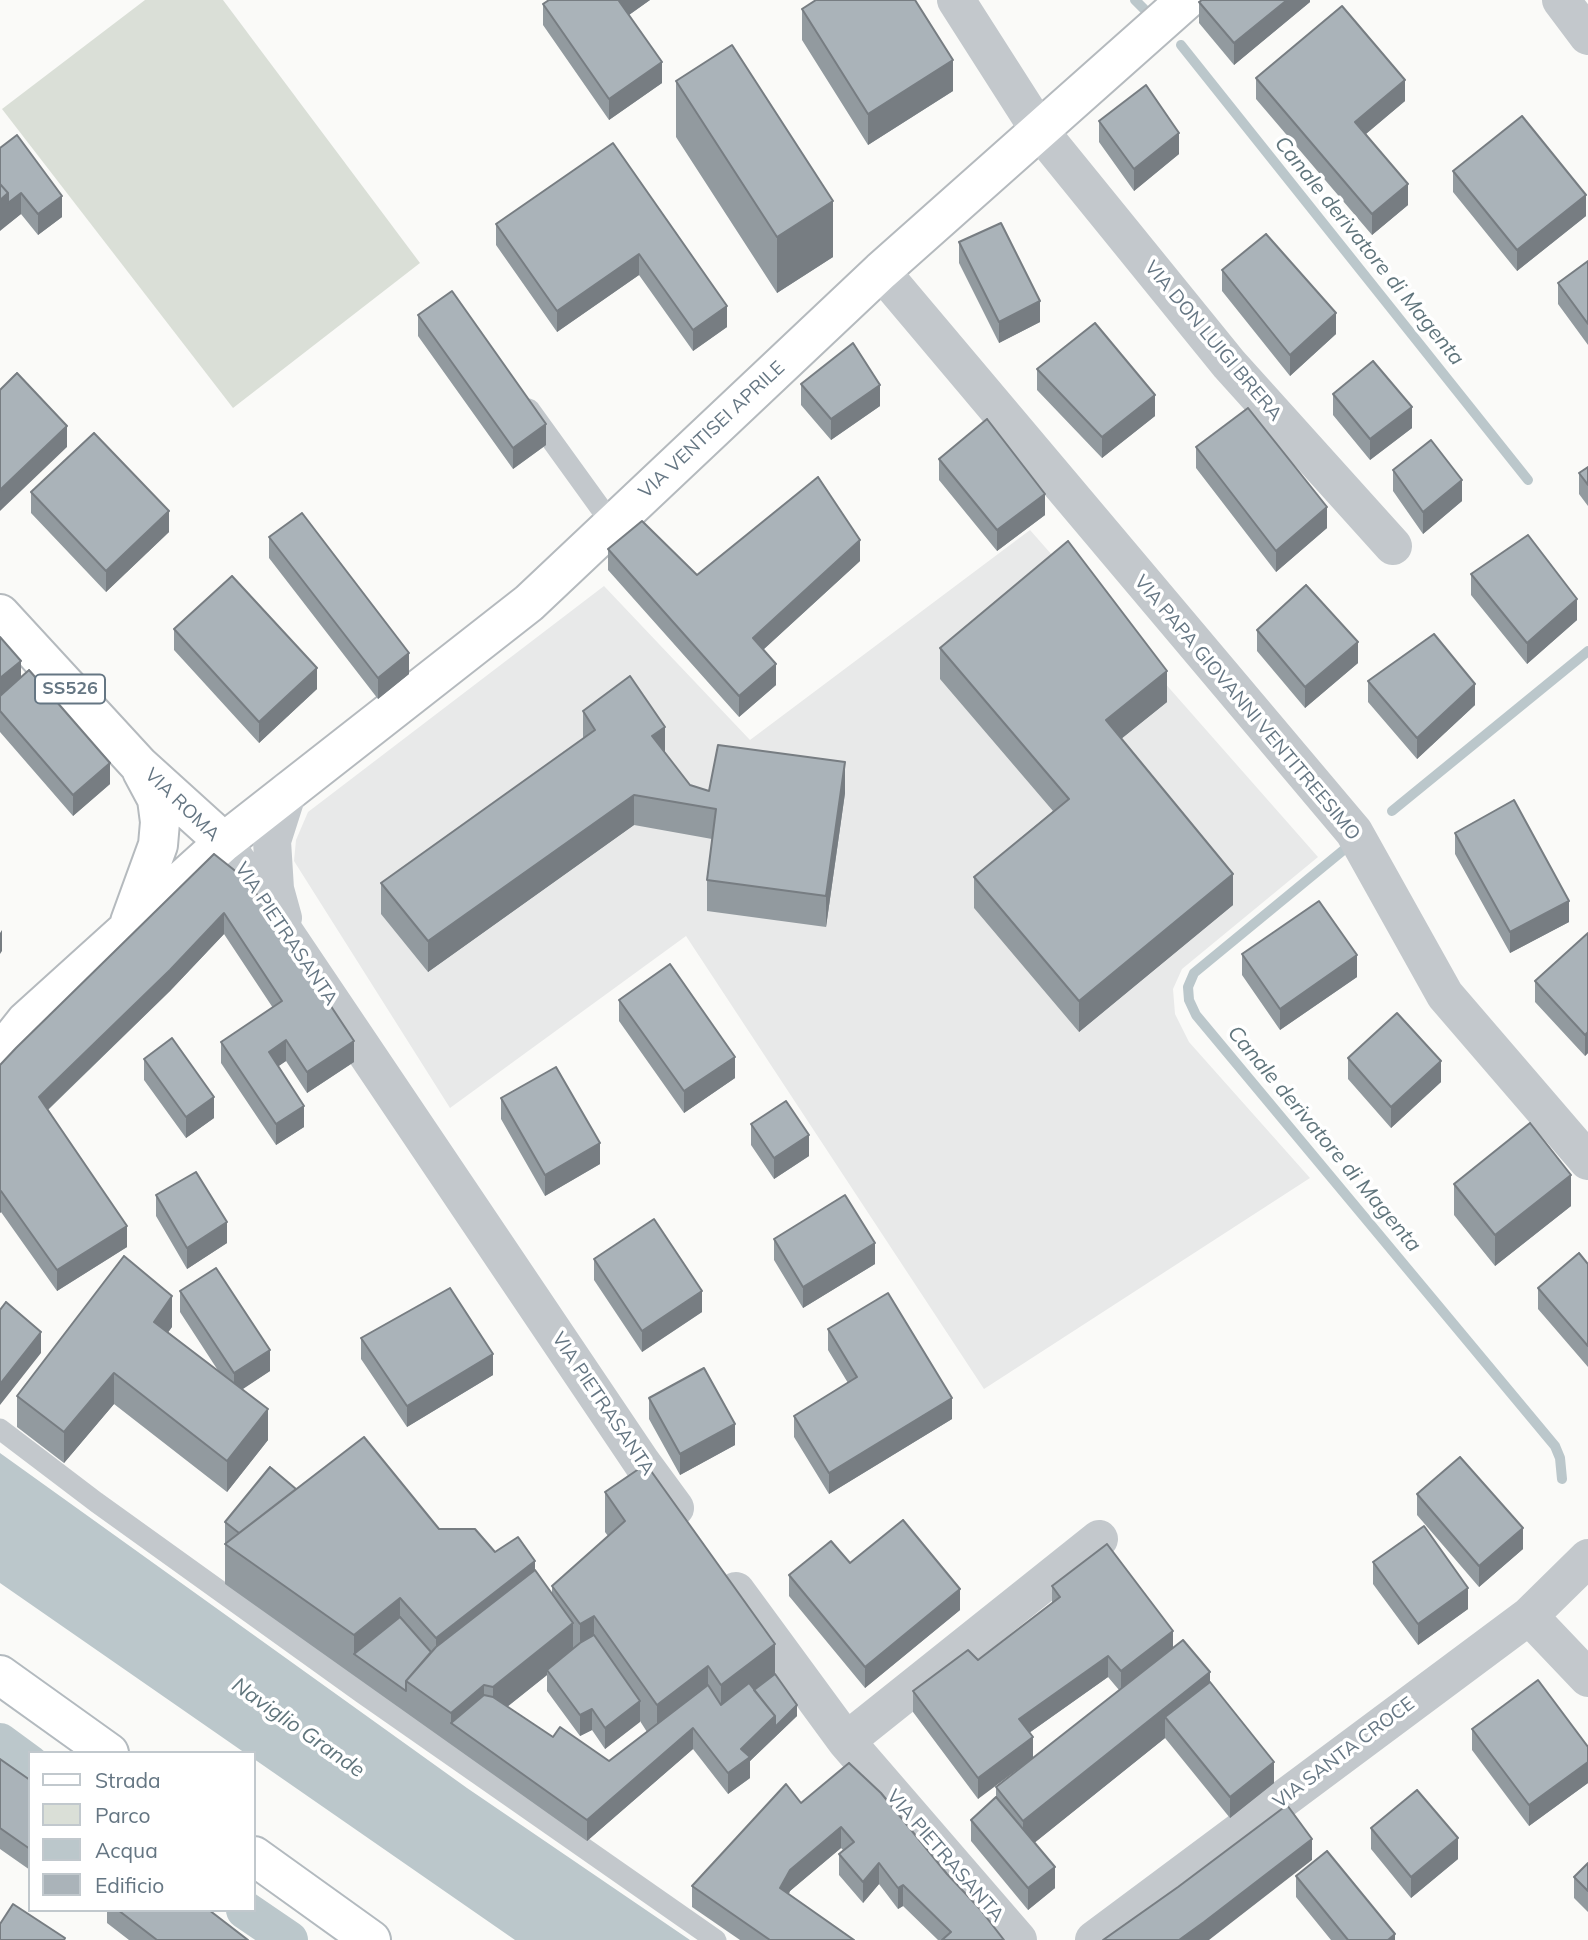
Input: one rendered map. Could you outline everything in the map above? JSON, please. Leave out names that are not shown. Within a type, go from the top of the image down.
[{"type":"main road","name":"VIA VENTISEI APRILE","points":[[224,842],[529,603],[881,271],[1186,0]]},
{"type":"main road","name":"VIA ROMA","points":[[0,614],[139,765],[224,842],[26,1021],[0,1054]]},
{"type":"main road","name":"VIA ROMA","points":[[126,930],[148,878],[158,845],[160,822],[157,799],[139,765]]},
{"type":"main road","points":[[0,1675],[106,1751]]},
{"type":"main road","points":[[256,1857],[371,1940]]},
{"type":"street","name":"VIA DON LUIGI BRERA","points":[[956,0],[1039,130],[1229,364],[1393,546]]},
{"type":"street","points":[[1561,0],[1588,36]]},
{"type":"street","name":"VIA PAPA GIOVANNI VENTITREESIMO","points":[[881,271],[1354,832],[1444,995],[1588,1161]]},
{"type":"street","points":[[288,791],[272,841],[275,889],[288,937]]},
{"type":"street","name":"VIA PIETRASANTA","points":[[224,842],[642,1463],[846,1741],[1018,1940]]},
{"type":"street","points":[[846,1741],[1099,1539]]},
{"type":"street","name":"VIA SANTA CROCE","points":[[1094,1940],[1529,1616],[1588,1559]]},
{"type":"street","points":[[1529,1616],[1588,1678]]},
{"type":"lane","points":[[519,394],[612,524]]},
{"type":"lane","points":[[0,1429],[96,1502],[362,1693],[716,1940]]},
{"type":"shaded area","points":[[1030,530],[1318,857],[1182,969],[1173,989],[1175,1014],[1189,1042],[1310,1178],[984,1389],[686,936],[450,1108],[294,861],[296,840],[308,812],[604,586],[750,740]]},
{"type":"green space","points":[[145,0],[223,0],[420,263],[233,408],[2,109]]},
{"type":"water","name":"Naviglio Grande","points":[[0,1453],[467,1788],[690,1940],[515,1940],[256,1760],[256,1751],[242,1751],[0,1583]]},
{"type":"building","points":[[549,0],[620,0],[662,62],[609,99],[543,4]]},
{"type":"building","points":[[816,0],[915,0],[953,60],[868,114],[802,9]]},
{"type":"building","points":[[1287,0],[1234,43],[1199,2]]},
{"type":"building","points":[[1342,6],[1405,80],[1355,122],[1408,184],[1372,214],[1256,78]]},
{"type":"building","points":[[732,45],[833,201],[777,237],[676,81]]},
{"type":"building","points":[[1146,85],[1179,133],[1134,169],[1099,121]]},
{"type":"building","points":[[1522,116],[1586,195],[1517,250],[1453,171]]},
{"type":"building","points":[[17,135],[62,196],[38,214],[21,193],[8,203],[8,193],[0,184],[0,148]]},
{"type":"building","points":[[613,143],[727,306],[693,330],[639,254],[557,311],[496,224]]},
{"type":"building","points":[[0,184],[8,193],[0,200]]},
{"type":"building","points":[[1001,223],[1040,301],[999,322],[959,242]]},
{"type":"building","points":[[1266,234],[1336,313],[1290,355],[1222,270]]},
{"type":"building","points":[[1588,261],[1588,324],[1558,283]]},
{"type":"building","points":[[452,291],[546,424],[513,448],[418,315]]},
{"type":"building","points":[[1095,323],[1155,395],[1102,437],[1037,369]]},
{"type":"building","points":[[853,343],[880,385],[831,419],[801,384]]},
{"type":"building","points":[[1373,361],[1412,407],[1370,439],[1333,394]]},
{"type":"building","points":[[17,373],[67,426],[0,490],[0,390]]},
{"type":"building","points":[[1248,408],[1327,507],[1276,551],[1196,447]]},
{"type":"building","points":[[987,419],[1045,494],[997,530],[939,459]]},
{"type":"building","points":[[94,433],[169,511],[106,571],[31,492]]},
{"type":"building","points":[[1431,440],[1462,480],[1423,512],[1393,470]]},
{"type":"building","points":[[1588,467],[1588,485],[1579,473]]},
{"type":"building","points":[[818,477],[860,540],[753,638],[776,664],[739,696],[608,549],[642,521],[697,575]]},
{"type":"building","points":[[302,513],[409,653],[378,678],[269,537]]},
{"type":"building","points":[[1528,535],[1577,599],[1527,643],[1471,574]]},
{"type":"building","points":[[1068,541],[1167,671],[1106,720],[1233,874],[1079,1001],[974,877],[1069,799],[940,648]]},
{"type":"building","points":[[232,576],[317,668],[259,722],[174,629]]},
{"type":"building","points":[[1306,585],[1358,642],[1305,687],[1257,630]]},
{"type":"building","points":[[1434,634],[1475,684],[1417,738],[1368,681]]},
{"type":"building","points":[[0,637],[21,661],[0,678]]},
{"type":"building","points":[[29,670],[110,763],[73,795],[0,711],[0,696]]},
{"type":"building","points":[[630,676],[665,727],[652,736],[690,785],[709,791],[718,745],[845,762],[826,896],[707,880],[716,809],[634,795],[428,941],[381,883],[595,730],[583,711]]},
{"type":"building","points":[[1514,800],[1569,901],[1510,932],[1455,833]]},
{"type":"building","points":[[214,854],[248,881],[354,1041],[307,1072],[286,1040],[269,1052],[304,1106],[276,1124],[221,1042],[282,1001],[224,913],[170,970],[39,1097],[127,1226],[57,1270],[0,1192],[0,1065]]},
{"type":"building","points":[[1319,901],[1357,955],[1280,1009],[1242,954]]},
{"type":"building","points":[[1588,933],[1588,1032],[1585,1035],[1535,981]]},
{"type":"building","points":[[670,964],[735,1057],[684,1091],[619,1000]]},
{"type":"building","points":[[1397,1013],[1441,1061],[1391,1107],[1348,1058]]},
{"type":"building","points":[[172,1038],[214,1097],[186,1117],[144,1059]]},
{"type":"building","points":[[556,1067],[600,1143],[545,1175],[501,1098]]},
{"type":"building","points":[[786,1101],[809,1135],[774,1158],[751,1124]]},
{"type":"building","points":[[1530,1123],[1571,1175],[1495,1235],[1454,1184]]},
{"type":"building","points":[[196,1172],[227,1222],[187,1248],[156,1195]]},
{"type":"building","points":[[845,1195],[875,1243],[803,1287],[774,1239]]},
{"type":"building","points":[[654,1219],[702,1291],[642,1331],[594,1259]]},
{"type":"building","points":[[1579,1253],[1588,1264],[1588,1346],[1538,1288]]},
{"type":"building","points":[[124,1256],[172,1296],[154,1322],[268,1409],[227,1461],[114,1373],[64,1432],[17,1396]]},
{"type":"building","points":[[216,1268],[270,1350],[234,1373],[180,1291]]},
{"type":"building","points":[[450,1288],[493,1354],[407,1406],[361,1338]]},
{"type":"building","points":[[888,1293],[952,1398],[829,1473],[794,1416],[857,1377],[828,1329]]},
{"type":"building","points":[[6,1302],[41,1332],[0,1384],[0,1310]]},
{"type":"building","points":[[704,1368],[735,1424],[680,1454],[649,1398]]},
{"type":"building","points":[[364,1437],[439,1529],[475,1529],[495,1552],[518,1537],[535,1561],[436,1638],[400,1598],[354,1635],[225,1544]]},
{"type":"building","points":[[1460,1457],[1523,1528],[1479,1566],[1417,1494]]},
{"type":"building","points":[[646,1464],[775,1644],[721,1685],[708,1666],[657,1705],[594,1616],[580,1624],[552,1586],[625,1521],[605,1492]]},
{"type":"building","points":[[270,1467],[296,1489],[239,1533],[225,1522]]},
{"type":"building","points":[[903,1520],[960,1589],[865,1667],[789,1575],[831,1541],[850,1563]]},
{"type":"building","points":[[1424,1526],[1468,1588],[1418,1624],[1373,1562]]},
{"type":"building","points":[[1107,1544],[1173,1631],[1121,1671],[1108,1656],[1019,1719],[1033,1737],[978,1778],[913,1691],[968,1650],[978,1660],[1060,1597],[1052,1586]]},
{"type":"building","points":[[535,1570],[573,1623],[493,1687],[484,1685],[451,1713],[406,1681],[436,1647]]},
{"type":"building","points":[[400,1617],[431,1652],[406,1681],[406,1691],[354,1654]]},
{"type":"building","points":[[594,1635],[640,1701],[605,1728],[592,1709],[580,1715],[547,1670]]},
{"type":"building","points":[[1183,1640],[1210,1672],[1023,1821],[996,1787]]},
{"type":"building","points":[[775,1674],[797,1705],[775,1727],[775,1716],[754,1690]]},
{"type":"building","points":[[1538,1680],[1588,1747],[1588,1762],[1529,1805],[1472,1729]]},
{"type":"building","points":[[1210,1682],[1274,1762],[1230,1797],[1165,1717]]},
{"type":"building","points":[[749,1683],[775,1716],[741,1749],[750,1757],[728,1773],[693,1728],[587,1820],[451,1723],[484,1695],[493,1697],[553,1737],[560,1727],[609,1761],[708,1685],[721,1705]]},
{"type":"building","points":[[0,1759],[28,1779],[28,1848],[0,1828]]},
{"type":"building","points":[[849,1763],[881,1793],[1004,1940],[942,1940],[951,1932],[903,1885],[898,1888],[879,1863],[863,1882],[839,1854],[854,1842],[841,1827],[790,1870],[780,1888],[854,1940],[770,1940],[692,1886],[786,1784],[801,1803]]},
{"type":"building","points":[[1417,1790],[1458,1838],[1411,1877],[1371,1828]]},
{"type":"building","points":[[996,1797],[1055,1867],[1028,1888],[971,1820]]},
{"type":"building","points":[[1287,1805],[1312,1839],[1204,1922],[1179,1940],[1103,1940],[1178,1887]]},
{"type":"building","points":[[1327,1851],[1395,1934],[1388,1940],[1348,1940],[1296,1876]]},
{"type":"building","points":[[1588,1863],[1588,1891],[1574,1877]]},
{"type":"building","points":[[13,1904],[65,1938],[64,1940],[0,1940],[0,1924]]},
{"type":"building","points":[[121,1912],[212,1912],[248,1940],[157,1940]]},
{"type":"waterway","name":"Canale derivatore di Magenta","points":[[1135,0],[1144,9]]},
{"type":"waterway","name":"Canale derivatore di Magenta","points":[[1181,45],[1528,480]]},
{"type":"waterway","name":"Canale derivatore di Magenta","points":[[1392,811],[1588,651]]},
{"type":"waterway","name":"Canale derivatore di Magenta","points":[[1346,848],[1194,973],[1188,987],[1189,1000],[1196,1015],[1555,1446],[1560,1458],[1562,1479]]},
{"type":"waterway","points":[[0,1742],[28,1763]]},
{"type":"waterway","points":[[248,1912],[289,1940]]}]
